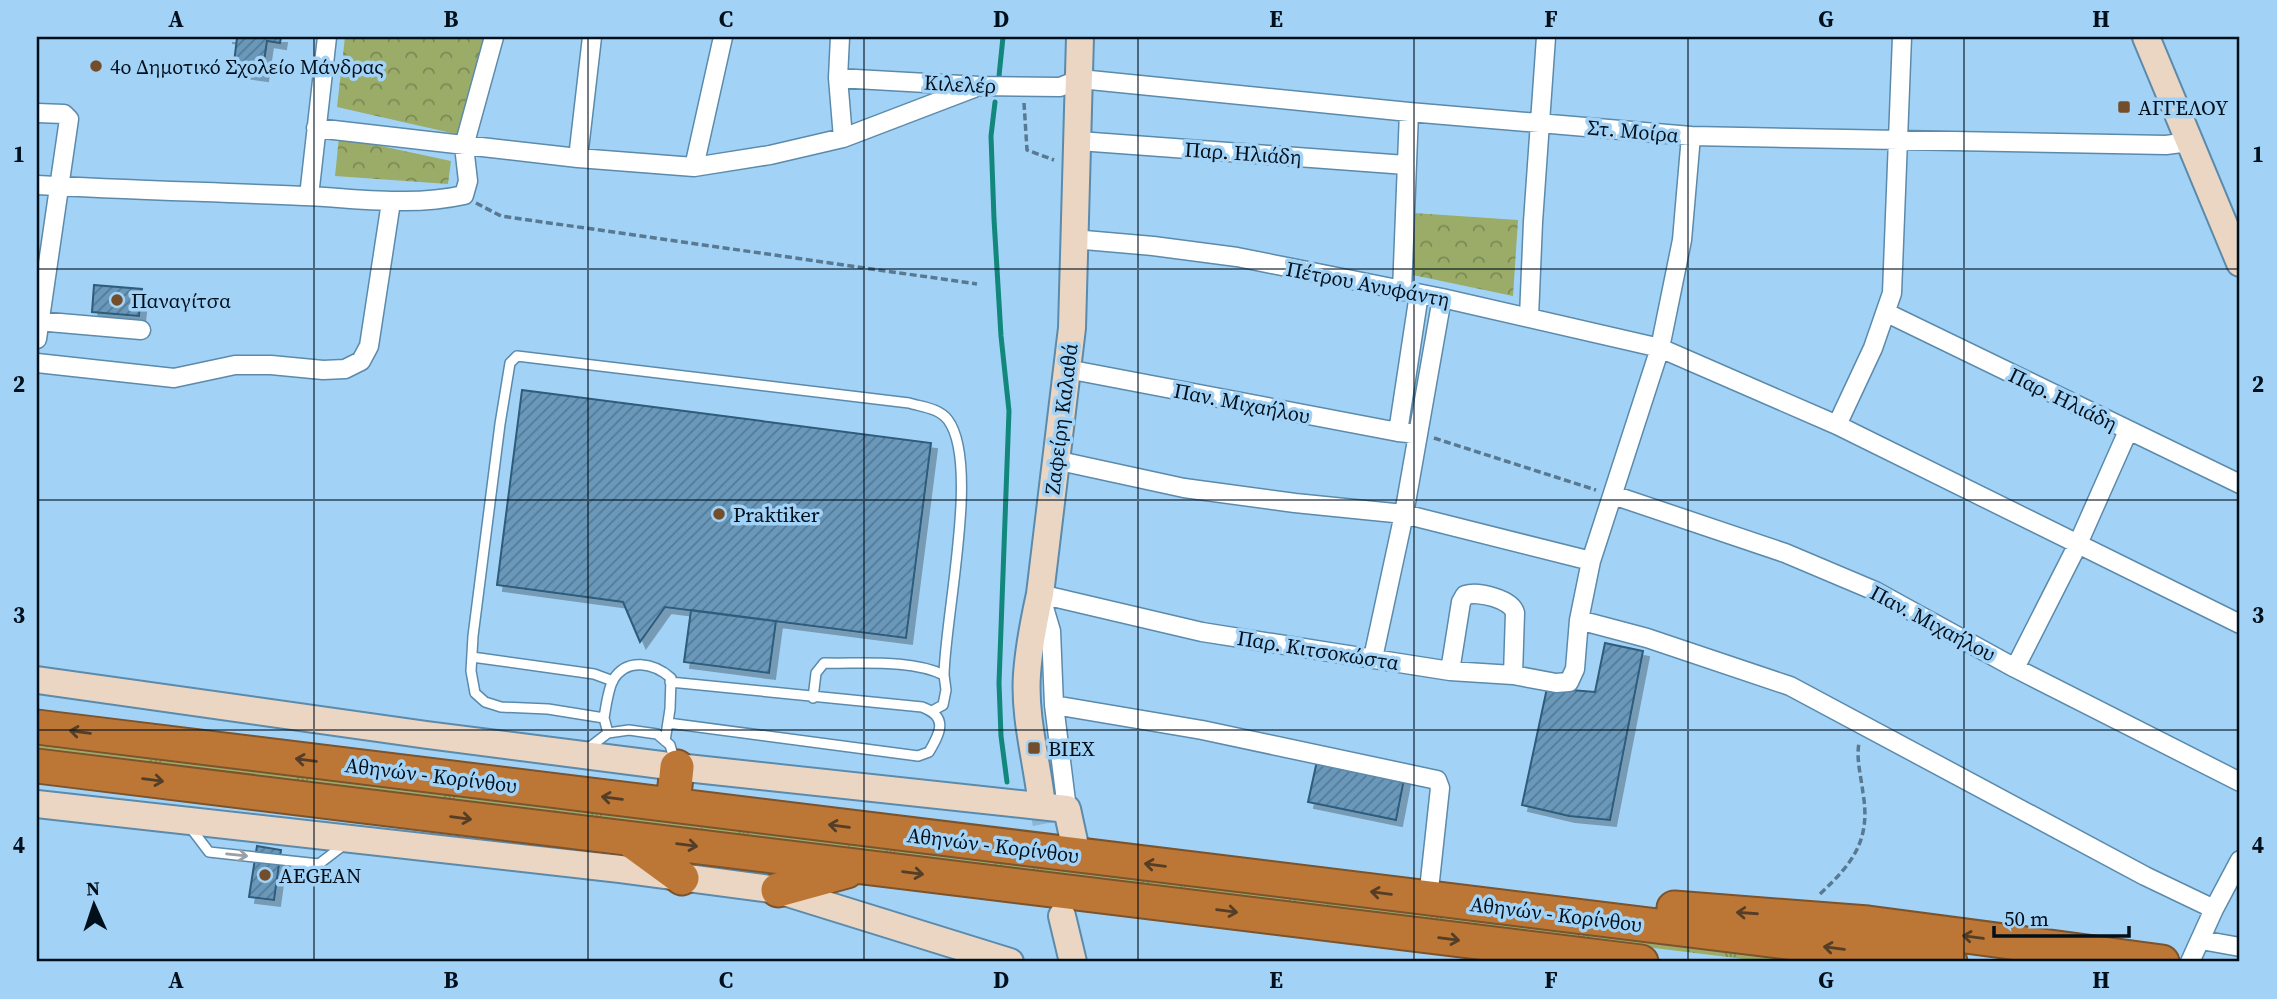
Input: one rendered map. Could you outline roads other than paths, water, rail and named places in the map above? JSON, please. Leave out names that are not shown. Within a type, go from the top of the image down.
[{"type":"highway","name":"Αθηνών - Κορίνθου","points":[[37,727],[1950,962]]},
{"type":"highway","points":[[671,754],[673,805]]},
{"type":"highway","name":"Αθηνών - Κορίνθου","points":[[37,766],[1641,962]]},
{"type":"highway","points":[[628,838],[682,878]]},
{"type":"highway","points":[[778,890],[862,867]]},
{"type":"highway","points":[[1522,910],[1632,905],[1801,917],[1868,923],[2162,962]]},
{"type":"highway","points":[[1545,950],[1579,962]]},
{"type":"street","points":[[309,196],[327,37]]},
{"type":"street","points":[[37,184],[391,202],[446,199],[464,195],[468,181],[464,146],[494,37]]},
{"type":"street","points":[[578,158],[592,37]]},
{"type":"street","points":[[694,167],[723,37]]},
{"type":"street","points":[[840,37],[838,78],[843,138]]},
{"type":"street","name":"Ζαφείρη Καλαθά","points":[[1041,798],[1028,712],[1027,676],[1040,594],[1072,328],[1073,239],[1079,153],[1080,37]]},
{"type":"street","points":[[1529,317],[1546,37]]},
{"type":"street","points":[[1837,425],[1887,313],[1892,293],[1902,37]]},
{"type":"street","points":[[2146,37],[2240,263]]},
{"type":"street","name":"Κιλελέρ","points":[[838,78],[1023,87],[1060,87],[1080,79]]},
{"type":"street","name":"Στ. Μοίρα","points":[[1080,79],[1691,136],[2166,145],[2189,142]]},
{"type":"street","points":[[316,128],[578,158],[694,167],[770,155],[843,138],[979,86]]},
{"type":"street","points":[[1398,432],[1410,292],[1406,165],[1409,111]]},
{"type":"street","points":[[37,113],[64,114],[69,119],[37,340]]},
{"type":"street","points":[[1691,136],[1682,240],[1660,348],[1591,561],[1579,620],[1647,638],[1790,686],[2214,909]]},
{"type":"street","name":"Παρ. Ηλιάδη","points":[[1079,153],[1406,165]]},
{"type":"street","points":[[37,363],[174,378],[235,365],[345,369],[361,361],[369,346],[391,202]]},
{"type":"street","name":"Πέτρου Ανυφάντη","points":[[1073,239],[1237,257],[1442,298],[1660,348],[1837,425],[2240,624]]},
{"type":"street","points":[[1373,658],[1404,514],[1442,298]]},
{"type":"street","name":"Παρ. Ηλιάδη","points":[[1887,313],[2240,484]]},
{"type":"street","points":[[38,321],[141,330]]},
{"type":"street","name":"Παν. Μιχαήλου","points":[[1067,369],[1418,434]]},
{"type":"street","points":[[2015,668],[2077,545],[2128,431]]},
{"type":"street","points":[[1055,460],[1184,488],[1404,514],[1591,561]]},
{"type":"street","name":"Παν. Μιχαήλου","points":[[1613,495],[1785,553],[1875,591],[2015,668],[2240,782]]},
{"type":"street","points":[[1450,671],[1461,602],[1465,595],[1471,593],[1508,601],[1514,607],[1513,675]]},
{"type":"street","points":[[1040,594],[1051,631],[1054,705],[1067,809],[1077,855]]},
{"type":"street","name":"Παρ. Κιτσοκώστα","points":[[1040,594],[1202,632],[1450,671],[1513,675],[1556,683],[1569,682],[1575,669],[1579,620]]},
{"type":"street","points":[[37,680],[582,755],[671,754],[1067,809]]},
{"type":"street","points":[[1054,705],[1202,730],[1437,780],[1440,788],[1428,899]]},
{"type":"street","points":[[37,804],[778,890],[1010,962]]},
{"type":"street","points":[[2190,962],[2240,860]]},
{"type":"street","points":[[1062,916],[1073,962]]},
{"type":"street","points":[[2201,940],[2240,947]]},
{"type":"lane","points":[[604,718],[548,709],[501,707],[485,702],[475,693],[471,671],[472,657],[500,424],[510,363],[517,356],[909,403],[939,411],[948,420],[959,444],[962,484],[958,544],[945,646],[944,675],[947,690],[943,705],[932,711]]},
{"type":"lane","points":[[472,657],[594,674],[613,681]]},
{"type":"lane","points":[[813,698],[816,673],[824,663],[915,665],[931,668],[944,675]]},
{"type":"lane","points":[[608,733],[604,718],[613,681],[624,668],[638,664],[660,669],[671,678],[668,723],[671,754]]},
{"type":"lane","points":[[668,723],[919,756],[929,752],[941,733],[939,719],[932,711],[922,707],[670,682]]},
{"type":"lane","points":[[582,755],[608,733],[629,730],[657,734],[671,754]]},
{"type":"waterway","points":[[999,76],[1003,37]]},
{"type":"waterway","points":[[995,102],[991,136],[994,219],[1001,336],[1009,411],[999,683],[1001,736],[1007,782]]},
{"type":"tunnel","points":[[1041,798],[1061,908]]},
{"type":"place","name":"4ο Δημοτικό Σχολείο Μάνδρας","points":[[96,66]]},
{"type":"place","name":"ΑΓΓΕΛΟΥ","points":[[2124,107]]},
{"type":"place","name":"Παναγίτσα","points":[[117,300]]},
{"type":"place","name":"Praktiker","points":[[719,514]]},
{"type":"place","name":"ΒΙΕΧ","points":[[1034,748]]},
{"type":"place","name":"AEGEAN","points":[[265,875]]}]
